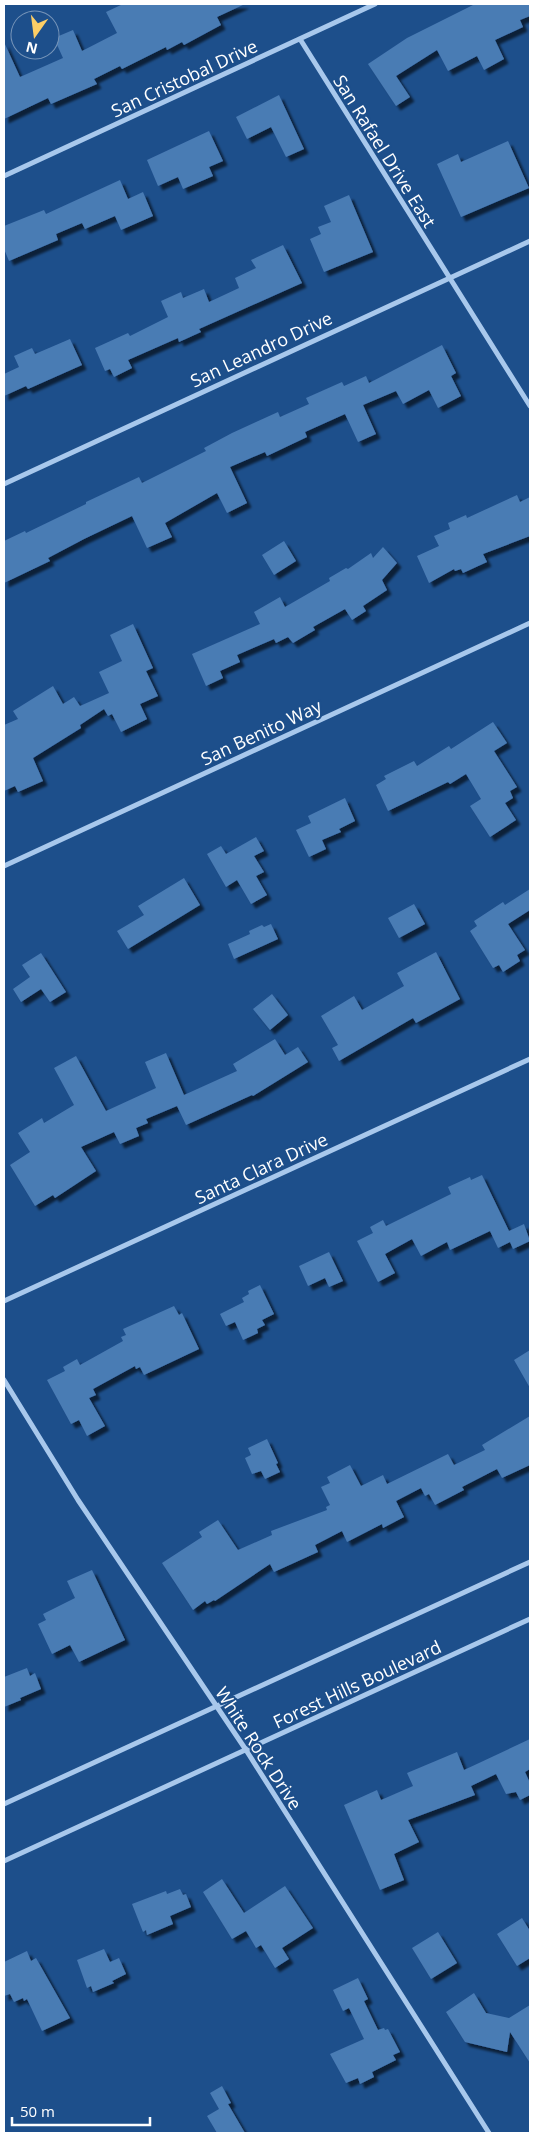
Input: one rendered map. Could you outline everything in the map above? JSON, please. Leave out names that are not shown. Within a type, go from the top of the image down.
[{"type":"street","name":"San Cristobal Drive","points":[[4,176],[375,4]]},
{"type":"street","name":"San Rafael Drive East","points":[[300,39],[448,278],[530,406]]},
{"type":"street","name":"San Leandro Drive","points":[[4,484],[530,241]]},
{"type":"street","name":"San Benito Way","points":[[4,866],[530,623]]},
{"type":"street","name":"Santa Clara Drive","points":[[4,1301],[530,1059]]},
{"type":"street","name":"White Rock Drive","points":[[4,1380],[78,1500],[214,1706],[246,1750],[489,2133]]},
{"type":"street","points":[[4,1804],[530,1562]]},
{"type":"street","name":"Forest Hills Boulevard","points":[[4,1861],[530,1619]]},
{"type":"building","points":[[123,4],[245,4],[217,17],[221,25],[184,45],[182,42],[167,50],[166,47],[122,69],[120,66],[94,79],[97,84],[51,104],[48,98],[4,119],[4,42],[10,55],[10,60],[12,60],[20,77],[63,58],[60,51],[60,35],[73,30],[82,51],[117,33],[106,12]]},
{"type":"building","points":[[475,4],[530,4],[530,16],[520,20],[523,27],[495,40],[504,59],[484,70],[477,56],[448,71],[437,50],[396,76],[410,97],[396,106],[368,64],[407,38]]},
{"type":"building","points":[[279,95],[304,149],[286,157],[271,127],[247,139],[236,117]]},
{"type":"building","points":[[209,131],[223,161],[209,167],[213,176],[183,189],[178,177],[158,186],[147,160]]},
{"type":"building","points":[[508,141],[529,188],[461,217],[437,164],[458,154],[461,162]]},
{"type":"building","points":[[120,180],[128,199],[143,192],[153,216],[121,230],[115,216],[85,229],[82,223],[56,234],[58,240],[9,261],[4,249],[4,226],[44,210],[46,214]]},
{"type":"building","points":[[349,195],[373,252],[324,272],[310,239],[321,234],[318,227],[331,222],[324,206]]},
{"type":"building","points":[[283,245],[302,283],[199,329],[201,332],[179,342],[178,338],[128,360],[132,368],[114,377],[110,369],[105,371],[95,348],[128,333],[130,336],[168,317],[161,301],[181,292],[183,298],[204,289],[209,302],[239,288],[235,278],[256,268],[251,260]]},
{"type":"building","points":[[70,339],[82,365],[28,389],[26,386],[4,396],[4,374],[19,367],[14,356],[32,348],[35,354]]},
{"type":"building","points":[[442,345],[456,373],[451,376],[461,396],[438,408],[429,390],[403,404],[396,391],[363,405],[376,434],[358,442],[345,414],[305,432],[307,437],[267,456],[265,452],[230,467],[247,503],[227,513],[217,493],[165,523],[172,537],[147,548],[132,516],[84,539],[48,558],[50,561],[4,583],[4,541],[25,531],[26,533],[139,477],[142,483],[206,451],[204,448],[232,433],[278,412],[280,417],[309,404],[306,398],[342,382],[344,386],[366,376],[369,383]]},
{"type":"building","points":[[517,495],[520,502],[530,497],[530,536],[483,554],[487,562],[463,573],[461,569],[455,571],[454,569],[429,583],[417,556],[439,546],[434,536],[450,529],[448,523],[466,515],[467,518]]},
{"type":"building","points":[[284,541],[296,561],[274,575],[262,555]]},
{"type":"building","points":[[383,547],[397,563],[382,580],[387,590],[363,606],[366,611],[352,620],[345,609],[313,627],[315,630],[293,643],[288,637],[276,643],[274,639],[237,655],[240,662],[220,671],[223,678],[206,686],[192,654],[260,624],[254,612],[280,597],[285,607],[330,581],[329,578],[346,568],[348,569],[371,553],[373,558]]},
{"type":"building","points":[[133,624],[153,668],[146,671],[158,696],[140,704],[147,719],[121,732],[112,714],[108,716],[104,709],[80,725],[81,728],[33,758],[43,781],[18,792],[15,786],[4,791],[4,725],[18,719],[13,711],[53,686],[63,704],[74,697],[80,706],[109,693],[99,672],[122,661],[110,635]]},
{"type":"building","points":[[493,722],[507,743],[494,751],[517,787],[510,791],[513,798],[505,803],[516,820],[490,837],[470,806],[481,799],[466,774],[450,784],[448,782],[388,811],[376,785],[386,779],[384,776],[414,761],[417,766],[449,746],[451,749]]},
{"type":"building","points":[[345,798],[355,821],[339,829],[341,832],[322,840],[326,849],[309,857],[296,830],[311,823],[308,816]]},
{"type":"building","points":[[256,837],[264,851],[254,856],[264,872],[256,876],[267,895],[251,904],[237,880],[226,887],[207,854],[221,846],[226,854]]},
{"type":"building","points":[[184,878],[200,905],[128,949],[117,931],[144,915],[138,906]]},
{"type":"building","points":[[530,889],[530,910],[508,924],[525,950],[517,955],[520,961],[503,972],[499,965],[493,968],[470,931],[477,926],[474,921],[503,902],[505,905]]},
{"type":"building","points":[[414,904],[425,924],[399,938],[388,918]]},
{"type":"building","points":[[271,924],[278,939],[234,959],[228,944],[250,934],[249,931],[262,925],[264,927]]},
{"type":"building","points":[[436,952],[460,999],[416,1023],[413,1018],[339,1061],[332,1048],[338,1045],[321,1016],[354,996],[362,1010],[404,986],[397,973]]},
{"type":"building","points":[[41,953],[66,992],[50,1002],[41,989],[21,1002],[13,989],[30,977],[22,965]]},
{"type":"building","points":[[272,994],[288,1015],[270,1030],[253,1009]]},
{"type":"building","points":[[275,1039],[285,1055],[298,1047],[308,1062],[253,1096],[186,1125],[177,1106],[146,1119],[148,1123],[136,1128],[139,1136],[120,1144],[114,1132],[81,1147],[96,1171],[55,1198],[53,1195],[35,1206],[10,1165],[30,1152],[18,1133],[42,1118],[44,1123],[74,1105],[54,1068],[76,1056],[106,1111],[156,1088],[145,1062],[166,1053],[184,1095],[237,1071],[233,1064]]},
{"type":"building","points":[[482,1175],[509,1231],[524,1224],[530,1241],[513,1249],[510,1242],[498,1248],[490,1231],[450,1250],[447,1242],[421,1256],[412,1239],[385,1254],[395,1273],[378,1282],[357,1241],[373,1233],[370,1227],[383,1220],[386,1226],[451,1194],[448,1187],[470,1177],[471,1180]]},
{"type":"building","points":[[329,1252],[343,1281],[329,1287],[325,1278],[308,1286],[299,1266]]},
{"type":"building","points":[[260,1285],[274,1314],[262,1320],[265,1325],[257,1329],[258,1333],[243,1340],[235,1322],[226,1326],[220,1314],[244,1302],[242,1298],[249,1294],[248,1291]]},
{"type":"building","points":[[174,1306],[179,1315],[182,1313],[199,1349],[144,1375],[140,1367],[136,1369],[135,1366],[93,1389],[96,1395],[89,1398],[105,1426],[87,1436],[79,1420],[71,1424],[47,1380],[65,1371],[63,1367],[77,1359],[80,1365],[123,1341],[121,1337],[126,1335],[123,1329]]},
{"type":"building","points":[[530,1350],[530,1388],[514,1360]]},
{"type":"building","points":[[530,1416],[530,1465],[502,1478],[497,1469],[462,1487],[464,1490],[435,1505],[429,1494],[425,1496],[421,1488],[396,1501],[404,1517],[383,1528],[382,1524],[347,1542],[342,1531],[315,1545],[318,1552],[274,1572],[270,1564],[215,1601],[207,1604],[205,1601],[193,1610],[162,1563],[202,1537],[199,1532],[218,1520],[238,1550],[272,1535],[271,1531],[327,1510],[326,1507],[330,1505],[321,1487],[330,1483],[327,1477],[350,1465],[361,1486],[383,1475],[387,1484],[448,1454],[454,1465],[485,1450],[482,1445]]},
{"type":"building","points":[[267,1439],[280,1472],[265,1479],[261,1471],[252,1474],[245,1458],[251,1455],[248,1448]]},
{"type":"building","points":[[92,1570],[125,1640],[79,1662],[70,1645],[52,1654],[38,1624],[46,1620],[43,1614],[75,1598],[67,1581]]},
{"type":"building","points":[[27,1668],[30,1676],[35,1673],[41,1689],[4,1707],[4,1677]]},
{"type":"building","points":[[530,1739],[530,1769],[525,1772],[530,1783],[530,1795],[520,1800],[516,1792],[506,1794],[496,1774],[471,1786],[475,1795],[408,1820],[419,1842],[394,1854],[404,1880],[380,1890],[344,1805],[377,1790],[381,1800],[413,1786],[407,1773],[457,1752],[464,1770]]},
{"type":"building","points":[[222,1879],[244,1913],[285,1886],[313,1928],[282,1948],[289,1959],[275,1968],[261,1945],[256,1948],[246,1931],[232,1939],[203,1892]]},
{"type":"building","points":[[180,1889],[183,1895],[186,1894],[191,1907],[170,1916],[173,1924],[147,1935],[146,1930],[143,1932],[132,1904],[166,1891],[167,1894]]},
{"type":"building","points":[[522,1918],[530,1931],[530,1958],[517,1966],[497,1934]]},
{"type":"building","points":[[438,1932],[457,1963],[431,1979],[412,1948]]},
{"type":"building","points":[[104,1949],[110,1962],[119,1958],[126,1974],[112,1981],[114,1983],[93,1992],[91,1986],[87,1988],[77,1960]]},
{"type":"building","points":[[27,1951],[31,1961],[36,1958],[70,2018],[42,2031],[27,1999],[24,2001],[23,1998],[14,2002],[10,1994],[4,1996],[4,1962]]},
{"type":"building","points":[[358,1978],[368,1999],[364,2001],[378,2030],[388,2029],[400,2052],[393,2055],[396,2060],[372,2072],[374,2077],[360,2084],[358,2078],[346,2083],[330,2054],[364,2039],[349,2008],[343,2011],[333,1990]]},
{"type":"building","points":[[474,1993],[486,2013],[509,2018],[530,2005],[530,2063],[510,2032],[507,2052],[465,2042],[446,2012]]},
{"type":"building","points":[[222,2086],[231,2103],[228,2104],[245,2133],[217,2133],[207,2116],[219,2109],[210,2093]]}]
